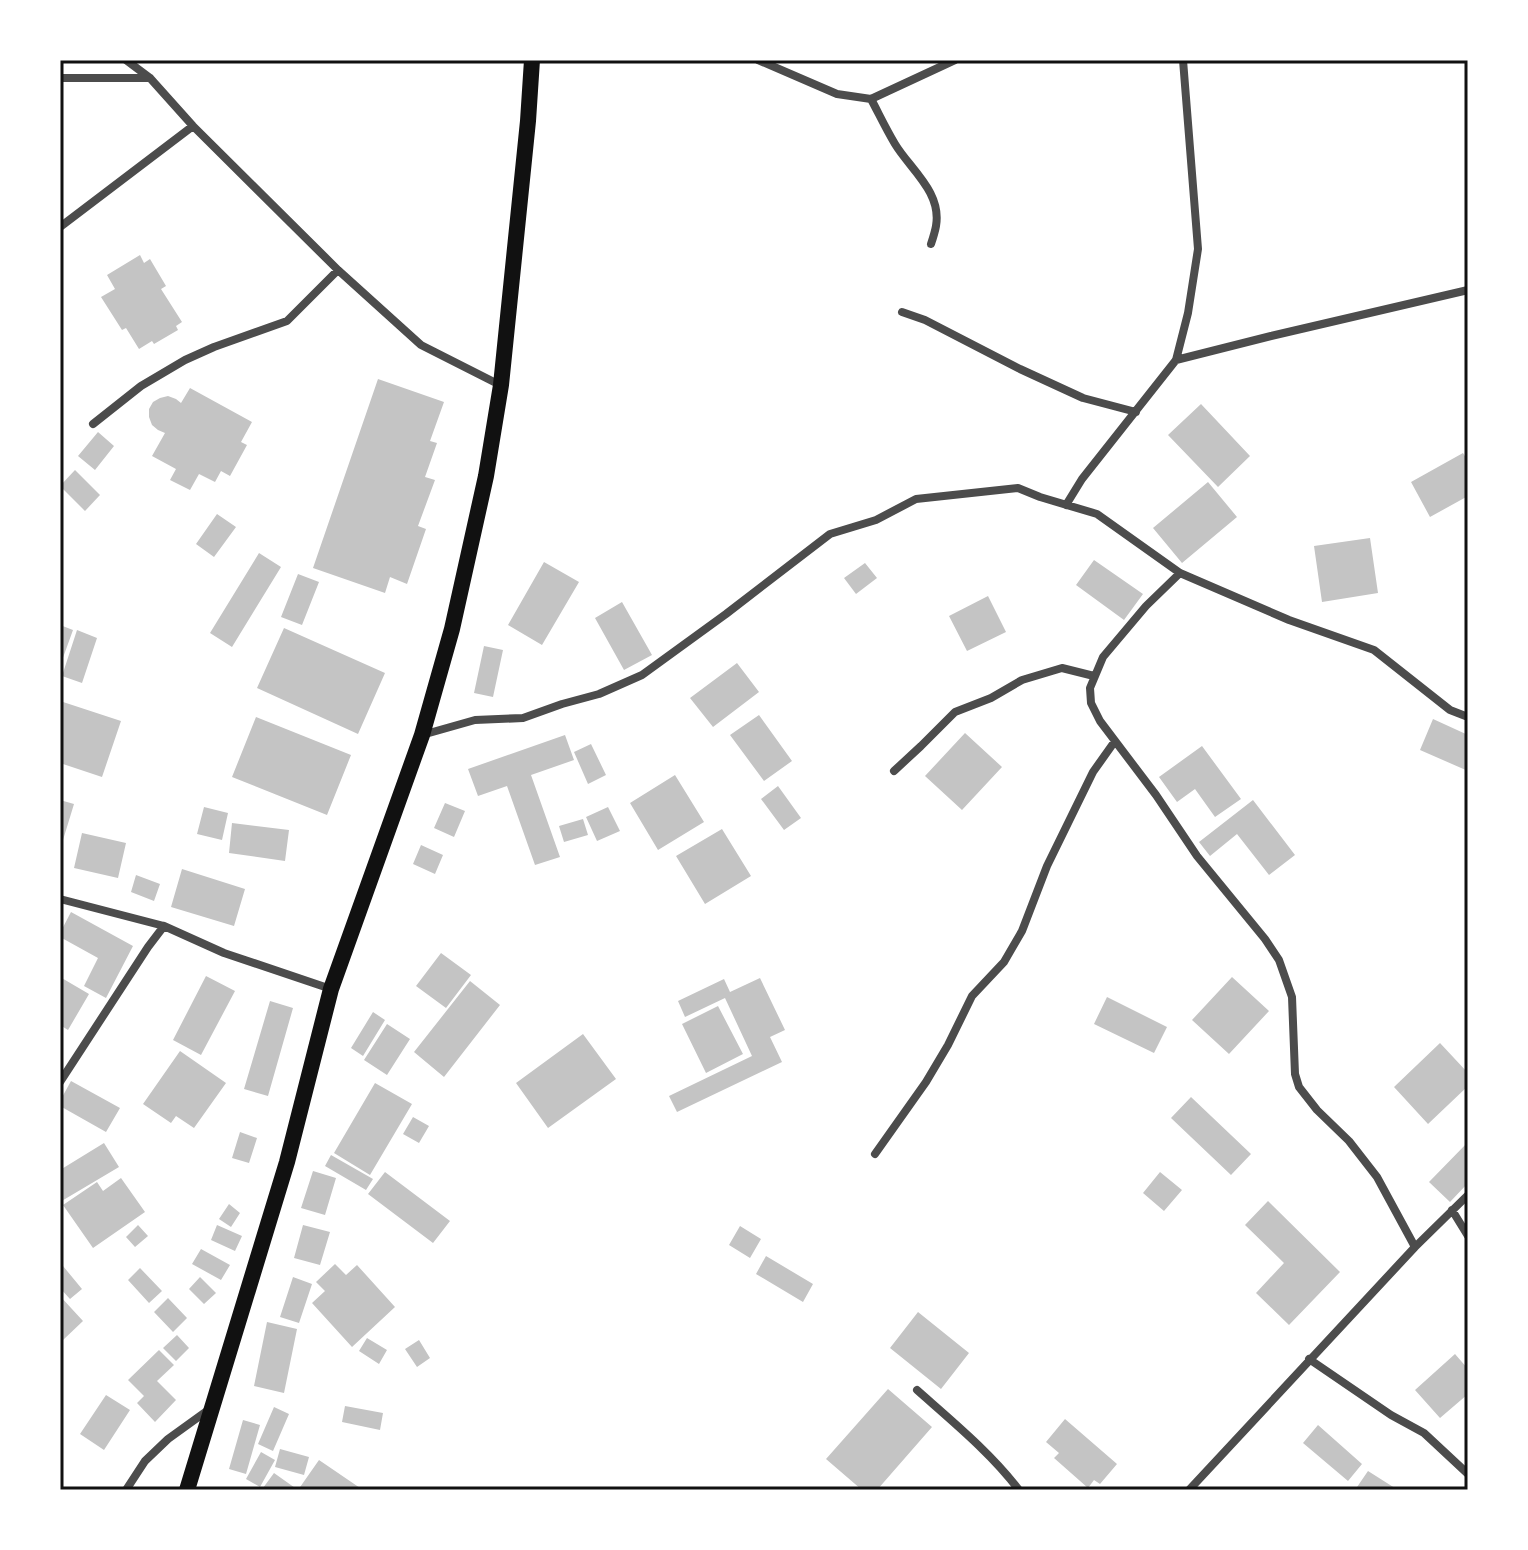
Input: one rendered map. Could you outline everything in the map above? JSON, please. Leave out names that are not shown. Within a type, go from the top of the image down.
[{"type":"main road","points":[[187,1490],[287,1162],[331,989],[422,735],[459,598],[486,476],[501,385],[532,60]]},
{"type":"street","points":[[126,60],[150,78],[193,126],[338,270],[421,345],[501,385]]},
{"type":"street","points":[[758,60],[837,94],[871,99],[955,60]]},
{"type":"street","points":[[1066,505],[1082,479],[1176,360],[1188,313],[1198,249],[1183,60]]},
{"type":"street","points":[[60,78],[150,78]]},
{"type":"street","points":[[871,99],[896,146],[919,174],[933,202],[937,214],[931,244]]},
{"type":"street","points":[[60,227],[193,126]]},
{"type":"street","points":[[93,424],[141,386],[185,360],[287,321],[338,270]]},
{"type":"street","points":[[1176,360],[1468,290]]},
{"type":"street","points":[[902,312],[925,320],[996,358],[1083,398],[1136,412]]},
{"type":"street","points":[[422,735],[475,720],[523,718],[599,694],[642,675],[830,534],[876,520],[916,499],[1018,488],[1097,514],[1180,573],[1289,620],[1374,650],[1450,710],[1468,717]]},
{"type":"street","points":[[1180,573],[1109,648],[1090,688],[1091,703],[1100,721],[1197,856],[1279,960],[1292,997],[1295,1074],[1299,1087],[1317,1110],[1349,1141],[1377,1177],[1415,1247]]},
{"type":"street","points":[[894,771],[955,712],[991,698],[1022,680],[1062,668],[1094,676]]},
{"type":"street","points":[[875,1154],[926,1082],[972,996],[1004,962],[1022,931],[1047,866],[1093,772],[1115,741]]},
{"type":"street","points":[[60,899],[164,926],[224,953],[331,989]]},
{"type":"street","points":[[60,1082],[164,926]]},
{"type":"street","points":[[1189,1490],[1309,1359],[1468,1195]]},
{"type":"street","points":[[1452,1210],[1468,1236]]},
{"type":"street","points":[[1309,1359],[1391,1415],[1424,1433],[1468,1474]]},
{"type":"street","points":[[917,1390],[1009,1476],[1019,1490]]},
{"type":"street","points":[[126,1490],[145,1461],[168,1439],[211,1407]]},
{"type":"building","points":[[140,255],[144,263],[150,259],[166,286],[161,289],[182,322],[176,326],[178,330],[139,349],[126,328],[122,330],[101,297],[115,289],[107,275]]},
{"type":"building","points":[[378,379],[444,402],[430,441],[437,443],[425,477],[435,480],[418,526],[426,529],[407,584],[390,577],[385,593],[313,568]]},
{"type":"building","points":[[190,388],[252,422],[241,442],[247,445],[230,476],[221,471],[215,482],[199,474],[190,490],[170,480],[176,469],[152,456],[165,433],[152,425],[149,409],[153,402],[168,396],[181,403]]},
{"type":"building","points":[[1201,404],[1250,456],[1218,487],[1168,435]]},
{"type":"building","points":[[98,432],[114,446],[95,470],[78,456]]},
{"type":"building","points":[[1463,453],[1468,461],[1468,496],[1430,517],[1411,482]]},
{"type":"building","points":[[75,470],[100,495],[85,511],[60,486]]},
{"type":"building","points":[[1208,482],[1237,517],[1182,563],[1153,528]]},
{"type":"building","points":[[217,514],[236,527],[214,557],[196,544]]},
{"type":"building","points":[[1370,538],[1378,593],[1322,602],[1314,546]]},
{"type":"building","points":[[259,553],[281,567],[232,647],[210,633]]},
{"type":"building","points":[[1094,560],[1143,594],[1124,620],[1076,585]]},
{"type":"building","points":[[544,562],[579,582],[542,645],[508,625]]},
{"type":"building","points":[[865,563],[877,578],[856,594],[844,578]]},
{"type":"building","points":[[298,574],[319,582],[302,625],[281,617]]},
{"type":"building","points":[[988,596],[1006,632],[967,651],[949,616]]},
{"type":"building","points":[[622,602],[652,655],[624,670],[595,618]]},
{"type":"building","points":[[60,625],[73,630],[60,666]]},
{"type":"building","points":[[284,628],[385,673],[358,734],[257,688]]},
{"type":"building","points":[[77,630],[97,638],[82,683],[62,676]]},
{"type":"building","points":[[484,646],[503,650],[493,697],[474,693]]},
{"type":"building","points":[[737,663],[759,692],[713,727],[690,698]]},
{"type":"building","points":[[60,701],[121,721],[102,777],[60,763]]},
{"type":"building","points":[[759,715],[792,761],[764,781],[730,735]]},
{"type":"building","points":[[256,717],[351,755],[327,815],[232,777]]},
{"type":"building","points":[[1433,719],[1468,735],[1468,771],[1420,750]]},
{"type":"building","points":[[965,733],[1002,767],[962,810],[925,776]]},
{"type":"building","points":[[565,735],[574,760],[531,775],[560,857],[535,865],[507,786],[478,796],[468,769]]},
{"type":"building","points":[[591,744],[606,775],[588,784],[574,752]]},
{"type":"building","points":[[1202,746],[1241,799],[1215,817],[1195,789],[1177,802],[1159,777]]},
{"type":"building","points":[[675,775],[704,822],[658,850],[630,803]]},
{"type":"building","points":[[778,786],[801,818],[784,830],[761,799]]},
{"type":"building","points":[[60,800],[74,804],[63,840],[60,839]]},
{"type":"building","points":[[1253,800],[1295,855],[1269,875],[1237,834],[1210,856],[1199,842]]},
{"type":"building","points":[[445,803],[465,811],[454,837],[434,828]]},
{"type":"building","points":[[204,807],[228,813],[222,840],[197,834]]},
{"type":"building","points":[[608,807],[620,831],[597,841],[586,817]]},
{"type":"building","points":[[583,819],[588,835],[564,842],[559,826]]},
{"type":"building","points":[[232,823],[289,830],[285,861],[229,853]]},
{"type":"building","points":[[722,829],[751,876],[705,904],[676,856]]},
{"type":"building","points":[[82,833],[126,843],[118,878],[74,868]]},
{"type":"building","points":[[421,845],[443,855],[435,874],[413,864]]},
{"type":"building","points":[[182,869],[245,889],[234,926],[171,907]]},
{"type":"building","points":[[136,875],[160,884],[154,901],[131,892]]},
{"type":"building","points":[[71,912],[133,946],[106,998],[84,986],[98,958],[60,937]]},
{"type":"building","points":[[441,953],[471,975],[446,1008],[416,986]]},
{"type":"building","points":[[206,976],[235,991],[201,1055],[173,1040]]},
{"type":"building","points":[[60,977],[89,994],[68,1030],[60,1025]]},
{"type":"building","points":[[1232,977],[1269,1011],[1229,1054],[1192,1020]]},
{"type":"building","points":[[760,978],[785,1030],[770,1037],[782,1062],[677,1112],[669,1096],[752,1056],[725,998],[685,1017],[678,1001],[724,979],[730,992]]},
{"type":"building","points":[[470,981],[500,1005],[444,1077],[414,1052]]},
{"type":"building","points":[[1107,997],[1167,1027],[1154,1053],[1094,1024]]},
{"type":"building","points":[[270,1001],[293,1008],[268,1096],[244,1089]]},
{"type":"building","points":[[718,1006],[743,1054],[706,1073],[682,1024]]},
{"type":"building","points":[[373,1012],[385,1020],[363,1056],[351,1048]]},
{"type":"building","points":[[387,1024],[410,1039],[387,1075],[364,1060]]},
{"type":"building","points":[[583,1034],[616,1079],[548,1128],[516,1083]]},
{"type":"building","points":[[1440,1043],[1468,1073],[1468,1086],[1428,1124],[1394,1087]]},
{"type":"building","points":[[180,1051],[226,1083],[194,1128],[176,1116],[171,1123],[143,1104]]},
{"type":"building","points":[[71,1081],[120,1108],[106,1132],[60,1106]]},
{"type":"building","points":[[375,1083],[412,1104],[370,1175],[334,1153]]},
{"type":"building","points":[[1191,1097],[1251,1154],[1231,1175],[1171,1118]]},
{"type":"building","points":[[413,1117],[429,1126],[419,1143],[403,1134]]},
{"type":"building","points":[[240,1132],[257,1138],[249,1163],[232,1158]]},
{"type":"building","points":[[1468,1142],[1468,1183],[1450,1202],[1429,1182]]},
{"type":"building","points":[[104,1143],[119,1167],[60,1202],[60,1170]]},
{"type":"building","points":[[331,1155],[373,1179],[366,1190],[325,1166]]},
{"type":"building","points":[[313,1171],[336,1178],[325,1215],[301,1208]]},
{"type":"building","points":[[385,1172],[450,1221],[433,1243],[368,1194]]},
{"type":"building","points":[[1160,1172],[1182,1190],[1164,1211],[1143,1193]]},
{"type":"building","points":[[121,1178],[145,1212],[93,1248],[63,1205],[97,1182],[103,1191]]},
{"type":"building","points":[[1268,1201],[1340,1272],[1289,1325],[1256,1293],[1284,1263],[1245,1225]]},
{"type":"building","points":[[229,1204],[240,1213],[231,1227],[219,1219]]},
{"type":"building","points":[[138,1225],[148,1236],[135,1247],[126,1237]]},
{"type":"building","points":[[217,1225],[242,1236],[235,1251],[211,1240]]},
{"type":"building","points":[[303,1225],[330,1232],[320,1265],[294,1258]]},
{"type":"building","points":[[740,1226],[761,1239],[750,1258],[729,1245]]},
{"type":"building","points":[[201,1249],[230,1265],[221,1280],[192,1264]]},
{"type":"building","points":[[766,1256],[813,1284],[803,1302],[756,1274]]},
{"type":"building","points":[[335,1264],[346,1275],[357,1265],[395,1307],[352,1347],[312,1303],[325,1291],[316,1282]]},
{"type":"building","points":[[63,1266],[82,1289],[70,1299],[60,1288],[60,1269]]},
{"type":"building","points":[[140,1268],[162,1291],[149,1303],[128,1280]]},
{"type":"building","points":[[200,1277],[216,1293],[204,1304],[189,1289]]},
{"type":"building","points":[[293,1277],[312,1284],[299,1323],[280,1317]]},
{"type":"building","points":[[60,1296],[83,1321],[62,1341],[60,1339]]},
{"type":"building","points":[[168,1298],[187,1318],[173,1332],[154,1312]]},
{"type":"building","points":[[918,1312],[969,1353],[941,1389],[890,1348]]},
{"type":"building","points":[[267,1322],[297,1329],[284,1393],[254,1386]]},
{"type":"building","points":[[177,1335],[189,1348],[176,1361],[163,1348]]},
{"type":"building","points":[[367,1338],[387,1350],[379,1364],[359,1351]]},
{"type":"building","points":[[419,1340],[430,1358],[417,1367],[405,1349]]},
{"type":"building","points":[[159,1350],[174,1365],[157,1381],[176,1400],[155,1422],[137,1403],[144,1396],[128,1380]]},
{"type":"building","points":[[1455,1354],[1468,1369],[1468,1394],[1440,1418],[1415,1390]]},
{"type":"building","points":[[888,1389],[932,1427],[877,1490],[862,1490],[826,1459]]},
{"type":"building","points":[[106,1395],[130,1410],[104,1450],[80,1434]]},
{"type":"building","points":[[345,1406],[383,1413],[380,1430],[342,1422]]},
{"type":"building","points":[[274,1407],[289,1414],[273,1451],[258,1444]]},
{"type":"building","points":[[1065,1419],[1117,1464],[1100,1484],[1094,1480],[1088,1488],[1054,1458],[1059,1453],[1046,1442]]},
{"type":"building","points":[[243,1420],[260,1425],[246,1474],[229,1469]]},
{"type":"building","points":[[1318,1425],[1362,1464],[1348,1481],[1303,1443]]},
{"type":"building","points":[[280,1449],[309,1457],[304,1475],[275,1467]]},
{"type":"building","points":[[261,1452],[275,1460],[260,1487],[246,1479]]},
{"type":"building","points":[[319,1460],[363,1490],[298,1490]]},
{"type":"building","points":[[1368,1471],[1398,1490],[1355,1490]]},
{"type":"building","points":[[274,1473],[298,1490],[263,1488]]}]
